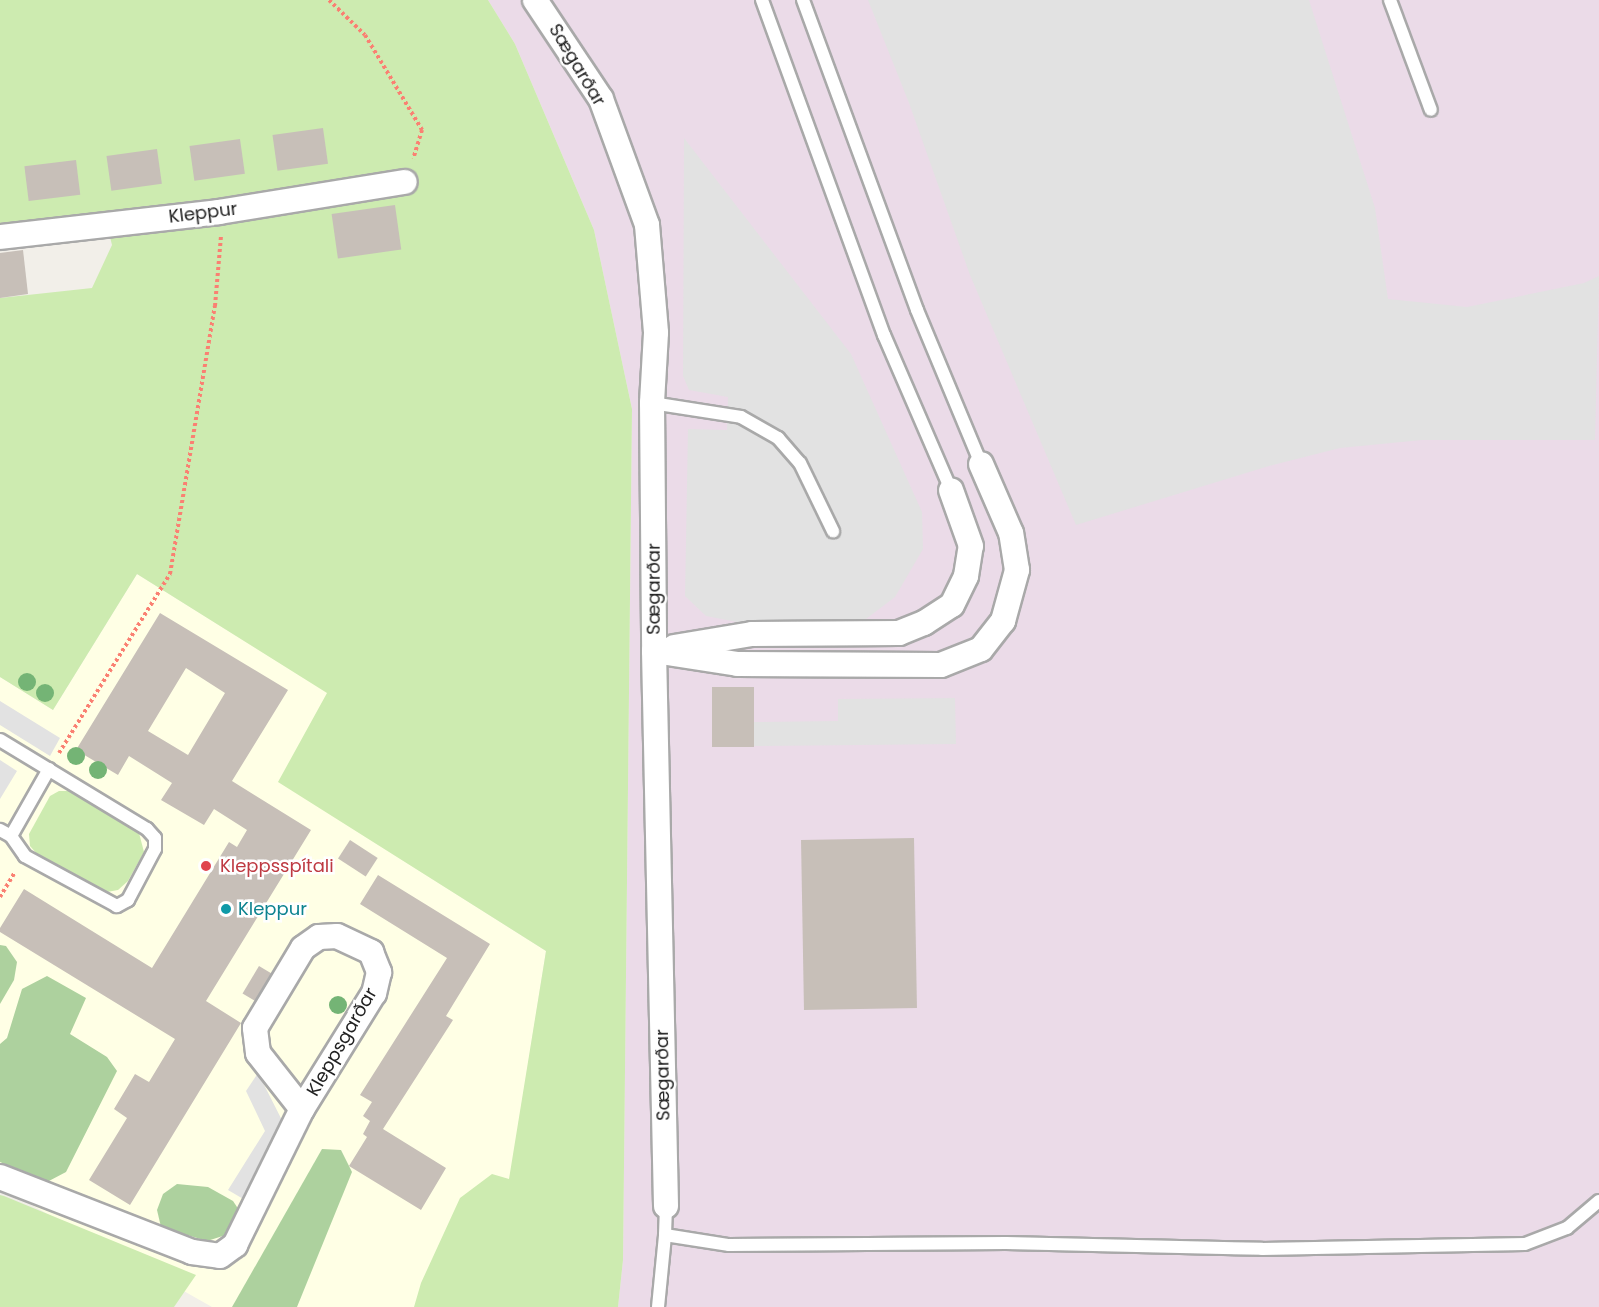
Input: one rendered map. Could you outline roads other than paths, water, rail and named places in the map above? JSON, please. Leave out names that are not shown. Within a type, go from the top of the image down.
[{"type":"street","name":"Sægarðar","points":[[536,0],[601,99],[647,225],[656,333],[652,403],[654,651],[666,1206]]},
{"type":"street","name":"Kleppur","points":[[0,237],[219,212],[405,182]]},
{"type":"street","points":[[654,651],[738,664],[941,665],[981,649],[1003,621],[1017,570],[1011,533],[981,464]]},
{"type":"street","points":[[654,651],[752,634],[899,633],[924,623],[952,605],[966,576],[971,546],[951,490]]},
{"type":"street","name":"Kleppsgarðar","points":[[0,1178],[192,1252],[220,1256],[235,1245],[302,1109],[374,993],[379,972],[371,952],[337,936],[319,937],[303,948],[255,1028],[258,1053],[302,1109]]},
{"type":"lane","points":[[762,0],[884,335],[951,490]]},
{"type":"lane","points":[[803,0],[917,310],[981,464]]},
{"type":"lane","points":[[1390,0],[1431,110]]},
{"type":"lane","points":[[652,403],[741,417],[778,438],[800,463],[833,531]]},
{"type":"lane","points":[[0,740],[49,769],[147,829],[155,838],[155,849],[128,900],[117,906],[25,856],[5,833],[49,769]]},
{"type":"lane","points":[[665,1235],[729,1245],[1006,1243],[1262,1249],[1526,1244],[1567,1228],[1599,1201]]},
{"type":"lane","points":[[658,1307],[666,1206]]},
{"type":"place","name":"Kleppsspítali","points":[[206,866]]},
{"type":"place","name":"Kleppur","points":[[226,909]]}]
